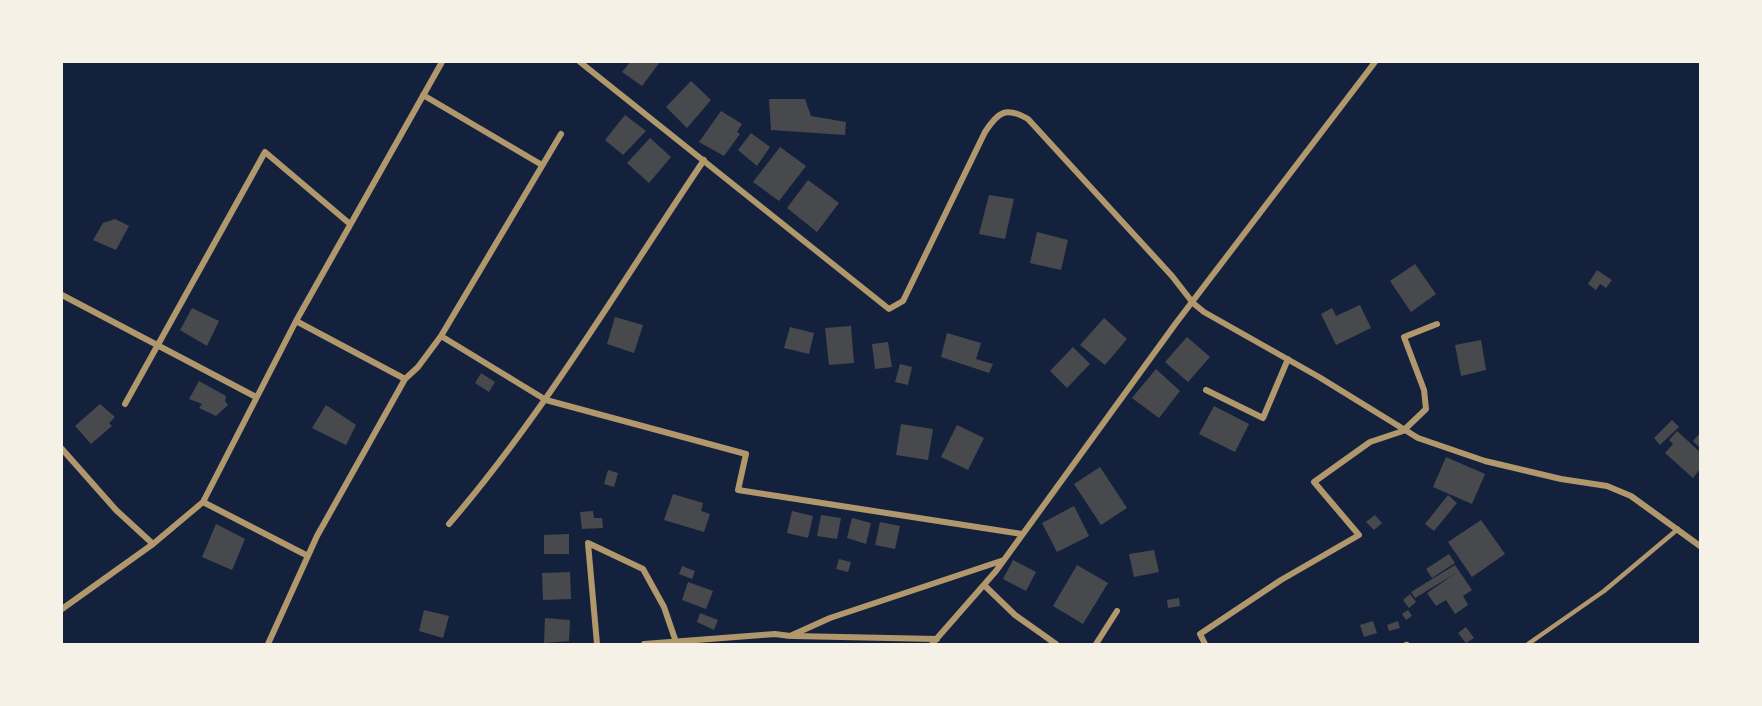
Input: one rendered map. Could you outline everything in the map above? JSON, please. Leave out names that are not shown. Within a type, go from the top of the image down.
[{"type":"street","points":[[62,609],[153,544],[203,502],[296,321],[442,62]]},
{"type":"street","points":[[580,62],[889,309],[903,301],[985,132],[994,118],[1004,112],[1014,111],[1036,128],[1172,276],[1193,303],[1204,312],[1288,359],[1403,430],[1485,461],[1561,479],[1607,486],[1632,496],[1701,546]]},
{"type":"street","points":[[932,645],[1004,560],[1193,303],[1375,62]]},
{"type":"street","points":[[423,95],[542,165]]},
{"type":"street","points":[[268,645],[308,556],[405,379],[418,367],[441,336],[561,134]]},
{"type":"street","points":[[125,404],[265,152],[350,224]]},
{"type":"street","points":[[449,524],[498,467],[546,400],[704,160]]},
{"type":"street","points":[[62,295],[256,397]]},
{"type":"street","points":[[296,321],[405,379]]},
{"type":"street","points":[[1204,645],[1200,634],[1281,580],[1359,535],[1314,482],[1370,442],[1403,430],[1426,409],[1425,390],[1404,337],[1437,324]]},
{"type":"street","points":[[441,336],[546,400],[746,454],[738,490],[1022,534]]},
{"type":"street","points":[[1206,390],[1263,418],[1288,359]]},
{"type":"street","points":[[62,449],[116,510],[153,544]]},
{"type":"street","points":[[203,502],[308,556]]},
{"type":"street","points":[[597,645],[588,543],[643,569],[664,607],[676,642]]},
{"type":"street","points":[[790,636],[830,618],[1004,560]]},
{"type":"street","points":[[984,585],[1015,615],[1056,645]]},
{"type":"street","points":[[1096,645],[1117,611]]},
{"type":"street","points":[[644,645],[775,634],[937,639]]},
{"type":"lane","points":[[1528,645],[1604,591],[1678,529]]},
{"type":"building","points":[[630,62],[660,62],[642,86],[622,72]]},
{"type":"building","points":[[691,81],[711,100],[687,128],[666,107]]},
{"type":"building","points":[[769,99],[805,99],[811,116],[846,122],[845,135],[771,130]]},
{"type":"building","points":[[721,111],[742,124],[737,132],[740,134],[724,156],[699,142]]},
{"type":"building","points":[[625,115],[646,131],[623,155],[605,140]]},
{"type":"building","points":[[751,133],[770,147],[757,166],[738,150]]},
{"type":"building","points":[[650,138],[671,157],[649,183],[627,163]]},
{"type":"building","points":[[780,147],[806,166],[779,201],[753,182]]},
{"type":"building","points":[[808,180],[839,203],[817,232],[787,208]]},
{"type":"building","points":[[989,195],[1014,199],[1005,239],[979,234]]},
{"type":"building","points":[[115,219],[129,226],[116,250],[93,240],[103,223]]},
{"type":"building","points":[[1037,232],[1068,240],[1061,270],[1030,263]]},
{"type":"building","points":[[1415,264],[1436,294],[1411,312],[1390,281]]},
{"type":"building","points":[[1597,270],[1612,280],[1606,288],[1600,284],[1596,290],[1588,284]]},
{"type":"building","points":[[1360,305],[1371,328],[1336,345],[1321,314],[1332,308],[1336,316]]},
{"type":"building","points":[[192,308],[219,321],[207,346],[180,330]]},
{"type":"building","points":[[615,317],[643,325],[634,353],[607,344]]},
{"type":"building","points":[[1104,318],[1127,339],[1105,365],[1080,345]]},
{"type":"building","points":[[851,326],[854,363],[829,365],[825,328]]},
{"type":"building","points":[[790,327],[814,333],[809,354],[784,348]]},
{"type":"building","points":[[947,333],[981,343],[976,359],[993,364],[989,373],[941,357]]},
{"type":"building","points":[[1187,337],[1210,357],[1188,382],[1165,362]]},
{"type":"building","points":[[1481,340],[1486,370],[1461,376],[1455,345]]},
{"type":"building","points":[[888,342],[892,367],[875,369],[872,344]]},
{"type":"building","points":[[1073,347],[1090,364],[1067,388],[1050,371]]},
{"type":"building","points":[[900,364],[912,367],[908,385],[895,382]]},
{"type":"building","points":[[1156,369],[1180,391],[1159,418],[1132,398]]},
{"type":"building","points":[[481,373],[495,382],[489,392],[475,383]]},
{"type":"building","points":[[199,381],[226,396],[225,401],[228,405],[216,416],[199,408],[202,404],[189,399]]},
{"type":"building","points":[[100,404],[115,417],[109,423],[112,426],[91,444],[75,426]]},
{"type":"building","points":[[326,405],[356,425],[346,445],[312,428]]},
{"type":"building","points":[[1214,406],[1249,424],[1235,452],[1199,434]]},
{"type":"building","points":[[1672,420],[1679,427],[1660,445],[1654,438]]},
{"type":"building","points":[[901,424],[933,429],[928,460],[896,455]]},
{"type":"building","points":[[957,425],[984,438],[968,470],[941,457]]},
{"type":"building","points":[[1677,431],[1700,452],[1700,469],[1693,478],[1665,453],[1673,444],[1669,440]]},
{"type":"building","points":[[1700,433],[1700,448],[1693,441]]},
{"type":"building","points":[[1446,457],[1485,474],[1472,504],[1433,487]]},
{"type":"building","points":[[1100,467],[1127,508],[1101,525],[1074,484]]},
{"type":"building","points":[[608,470],[618,473],[614,487],[604,484]]},
{"type":"building","points":[[673,494],[703,503],[701,511],[710,514],[704,532],[664,520]]},
{"type":"building","points":[[1448,495],[1457,503],[1434,531],[1425,524]]},
{"type":"building","points":[[1074,506],[1089,536],[1057,552],[1042,523]]},
{"type":"building","points":[[593,511],[594,518],[602,518],[603,528],[582,529],[580,512]]},
{"type":"building","points":[[792,511],[813,516],[808,538],[787,533]]},
{"type":"building","points":[[821,515],[841,518],[837,539],[817,536]]},
{"type":"building","points":[[1375,515],[1382,523],[1374,530],[1366,522]]},
{"type":"building","points":[[852,518],[871,523],[866,544],[847,538]]},
{"type":"building","points":[[1481,520],[1505,554],[1472,577],[1448,542]]},
{"type":"building","points":[[880,522],[900,526],[895,549],[875,545]]},
{"type":"building","points":[[216,524],[245,539],[232,570],[202,557]]},
{"type":"building","points":[[569,534],[569,554],[544,554],[544,535]]},
{"type":"building","points":[[1154,550],[1159,572],[1134,577],[1129,554]]},
{"type":"building","points":[[1449,554],[1455,563],[1432,578],[1426,569]]},
{"type":"building","points":[[839,559],[851,562],[848,572],[836,569]]},
{"type":"building","points":[[1013,560],[1036,572],[1026,591],[1003,579]]},
{"type":"building","points":[[1077,565],[1108,583],[1083,624],[1053,606]]},
{"type":"building","points":[[1455,565],[1472,590],[1463,596],[1468,605],[1455,614],[1446,600],[1436,606],[1427,593],[1456,573],[1415,598],[1411,592]]},
{"type":"building","points":[[682,566],[695,571],[692,579],[679,574]]},
{"type":"building","points":[[570,572],[571,599],[543,600],[542,573]]},
{"type":"building","points":[[688,582],[713,591],[706,609],[682,600]]},
{"type":"building","points":[[1410,594],[1416,602],[1409,608],[1403,600]]},
{"type":"building","points":[[1179,598],[1180,606],[1168,608],[1167,600]]},
{"type":"building","points":[[424,610],[449,616],[443,638],[419,631]]},
{"type":"building","points":[[1408,610],[1412,616],[1406,620],[1402,614]]},
{"type":"building","points":[[700,613],[718,620],[714,630],[697,622]]},
{"type":"building","points":[[545,618],[570,620],[569,641],[544,643]]},
{"type":"building","points":[[1373,621],[1377,633],[1364,637],[1360,625]]},
{"type":"building","points":[[1398,621],[1400,628],[1389,631],[1387,625]]},
{"type":"building","points":[[1466,627],[1474,638],[1466,643],[1458,633]]}]
